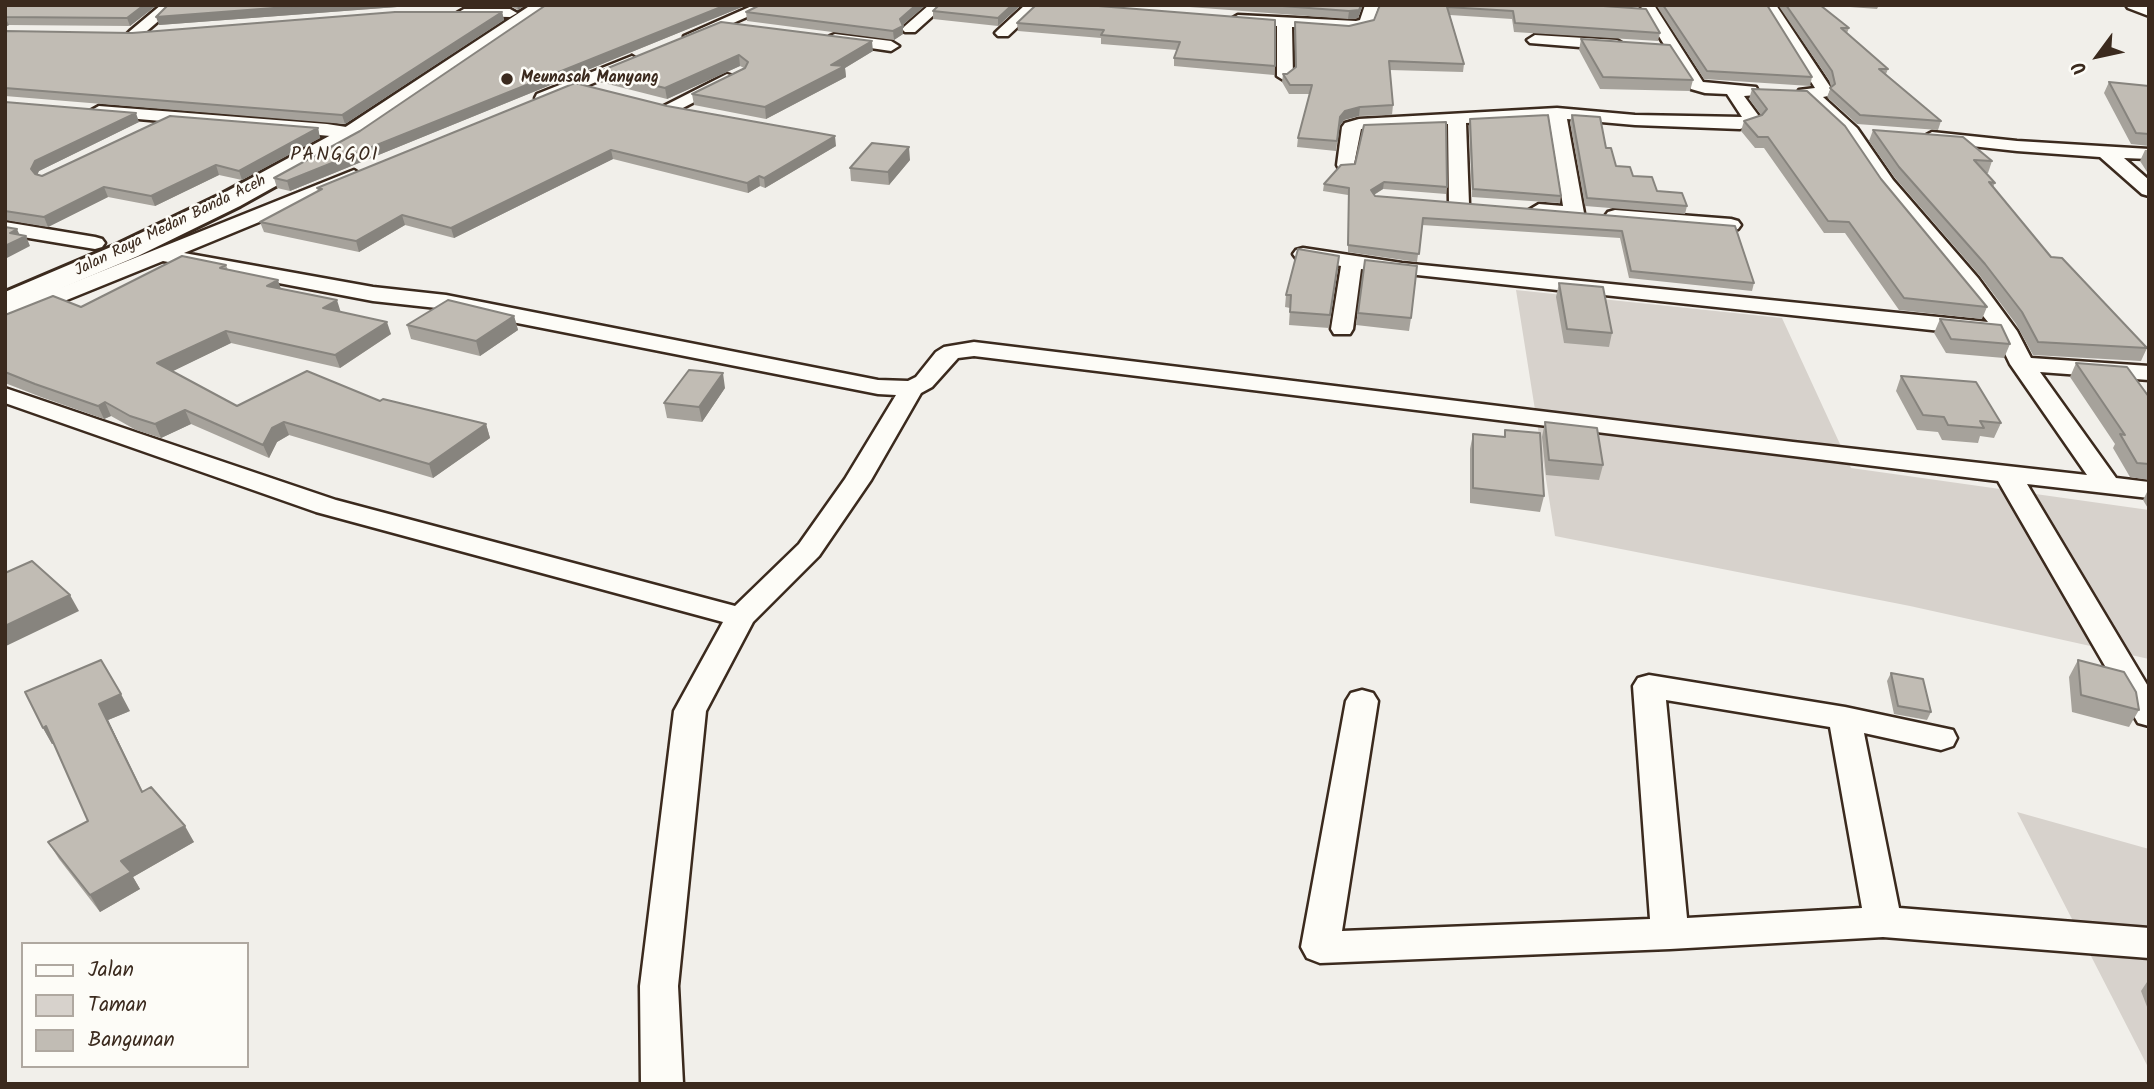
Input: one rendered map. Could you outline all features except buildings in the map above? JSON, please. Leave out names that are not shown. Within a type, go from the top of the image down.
[{"type":"highway","name":"Jalan Raya Medan Banda Aceh","points":[[5,303],[94,265],[232,200],[352,133],[457,66],[545,5]]},
{"type":"highway","name":"Jalan Raya Medan Banda Aceh","points":[[5,282],[212,189],[327,129],[516,9]]},
{"type":"highway","points":[[429,65],[457,66]]},
{"type":"street","points":[[161,32],[128,34],[170,5]]},
{"type":"street","points":[[673,44],[767,5]]},
{"type":"street","points":[[909,29],[938,5]]},
{"type":"street","points":[[1003,33],[1034,5]]},
{"type":"street","points":[[1216,17],[1284,23],[1363,25],[1367,23],[1372,5]]},
{"type":"street","points":[[1645,9],[1666,48],[1697,85],[1732,90],[1810,94],[1822,92],[1823,88],[1769,5]]},
{"type":"street","points":[[2133,5],[2149,12]]},
{"type":"street","points":[[449,13],[516,9]]},
{"type":"street","points":[[1284,23],[1284,76]]},
{"type":"street","points":[[720,25],[747,28]]},
{"type":"street","points":[[813,36],[891,46]]},
{"type":"street","points":[[1535,40],[1631,46]]},
{"type":"street","points":[[526,105],[649,54]]},
{"type":"street","points":[[692,113],[663,106],[739,73]]},
{"type":"street","points":[[577,84],[604,91]]},
{"type":"street","points":[[1346,165],[1350,131],[1354,125],[1557,113],[1635,120],[1740,124],[1752,119],[1732,90]]},
{"type":"street","points":[[1810,94],[1851,132],[1886,184],[1970,283],[2006,331],[2022,364],[2107,485]]},
{"type":"street","points":[[87,110],[352,133]]},
{"type":"street","points":[[1557,113],[1574,213]]},
{"type":"street","points":[[133,135],[169,117]]},
{"type":"street","points":[[1434,202],[1466,204],[1457,118]]},
{"type":"street","points":[[1851,132],[1874,133]]},
{"type":"street","points":[[1915,135],[2149,154]]},
{"type":"street","points":[[2106,152],[2149,190]]},
{"type":"street","points":[[5,318],[372,169]]},
{"type":"street","points":[[1523,209],[1731,225]]},
{"type":"street","points":[[5,228],[95,243]]},
{"type":"street","points":[[158,254],[373,294],[446,302],[878,387],[912,388],[924,383],[944,357],[963,349],[974,349],[2149,490]]},
{"type":"street","points":[[1303,254],[1402,269],[2006,331]]},
{"type":"street","points":[[1342,329],[1352,260]]},
{"type":"street","points":[[2022,364],[2149,373]]},
{"type":"street","points":[[662,1084],[659,986],[690,711],[741,617],[809,550],[858,480],[912,388]]},
{"type":"street","points":[[5,395],[326,506],[741,617]]},
{"type":"street","points":[[2007,474],[2149,715]]},
{"type":"street","points":[[1670,934],[1649,686],[1845,718],[1941,738]]},
{"type":"street","points":[[1362,701],[1320,947],[1670,934],[1883,922],[2149,943]]},
{"type":"street","points":[[1845,718],[1883,922]]},
{"type":"green space","points":[[1516,290],[1782,318],[1851,468],[2149,510],[2149,659],[1910,606],[1555,536]]},
{"type":"green space","points":[[2017,812],[2149,849],[2149,1069]]},
{"type":"place","name":"Meunasah Manyang","points":[[507,79]]},
{"type":"district","name":"PANGGOI","points":[[335,157]]}]
